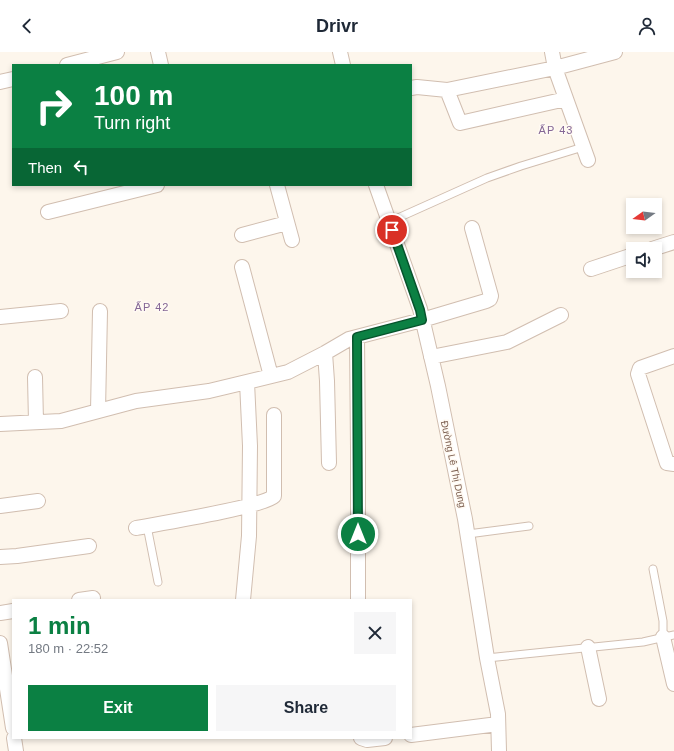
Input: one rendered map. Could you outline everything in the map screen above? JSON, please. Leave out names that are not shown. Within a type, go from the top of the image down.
[{"type":"street","points":[[71,64],[117,52]]},
{"type":"street","points":[[158,52],[161,64]]},
{"type":"street","points":[[340,52],[343,64]]},
{"type":"street","points":[[552,52],[555,68],[585,154]]},
{"type":"street","points":[[412,88],[447,90],[555,68],[615,52]]},
{"type":"street","points":[[0,82],[12,79]]},
{"type":"street","points":[[447,90],[460,123],[566,100]]},
{"type":"street","points":[[48,212],[153,186]]},
{"type":"street","points":[[277,186],[292,240]]},
{"type":"street","name":"Đường Lê Thị Dung","points":[[376,186],[420,310],[431,357],[468,534],[487,658],[498,714],[498,751]]},
{"type":"street","points":[[242,235],[287,222]]},
{"type":"street","points":[[0,424],[61,421],[136,401],[209,391],[288,372],[349,339],[422,320],[486,301],[490,299],[491,296],[472,228]]},
{"type":"street","points":[[662,246],[674,242]]},
{"type":"street","points":[[591,269],[626,257]]},
{"type":"street","points":[[242,267],[271,376]]},
{"type":"street","points":[[0,317],[61,311]]},
{"type":"street","points":[[98,411],[100,311]]},
{"type":"street","points":[[431,357],[507,342],[561,315]]},
{"type":"street","points":[[357,337],[358,599]]},
{"type":"street","points":[[325,353],[329,463]]},
{"type":"street","points":[[674,356],[640,368],[638,374],[667,463],[674,464]]},
{"type":"street","points":[[35,377],[36,422]]},
{"type":"street","points":[[243,599],[249,536],[250,506],[250,446],[247,382]]},
{"type":"street","points":[[141,527],[250,506],[271,499],[274,496],[274,415]]},
{"type":"street","points":[[0,506],[38,501]]},
{"type":"street","points":[[0,557],[89,546]]},
{"type":"street","points":[[86,599],[93,598]]},
{"type":"street","points":[[0,614],[12,611]]},
{"type":"street","points":[[668,636],[674,684]]},
{"type":"street","points":[[588,647],[599,699]]},
{"type":"street","points":[[1,650],[10,684],[12,713]]},
{"type":"street","points":[[412,735],[498,724]]},
{"type":"street","points":[[14,739],[16,751]]},
{"type":"street","points":[[364,739],[376,739]]},
{"type":"lane","points":[[389,222],[487,178],[521,166],[585,154]]},
{"type":"lane","points":[[468,534],[529,526]]},
{"type":"lane","points":[[141,527],[158,582]]},
{"type":"lane","points":[[487,658],[643,642],[668,636],[663,621],[653,569]]},
{"type":"district","name":"ẤP 43","points":[[556,130]]},
{"type":"district","name":"ẤP 42","points":[[152,307]]},
{"type":"route","points":[[358,534],[357,337],[422,320],[420,310],[392,230]]}]
